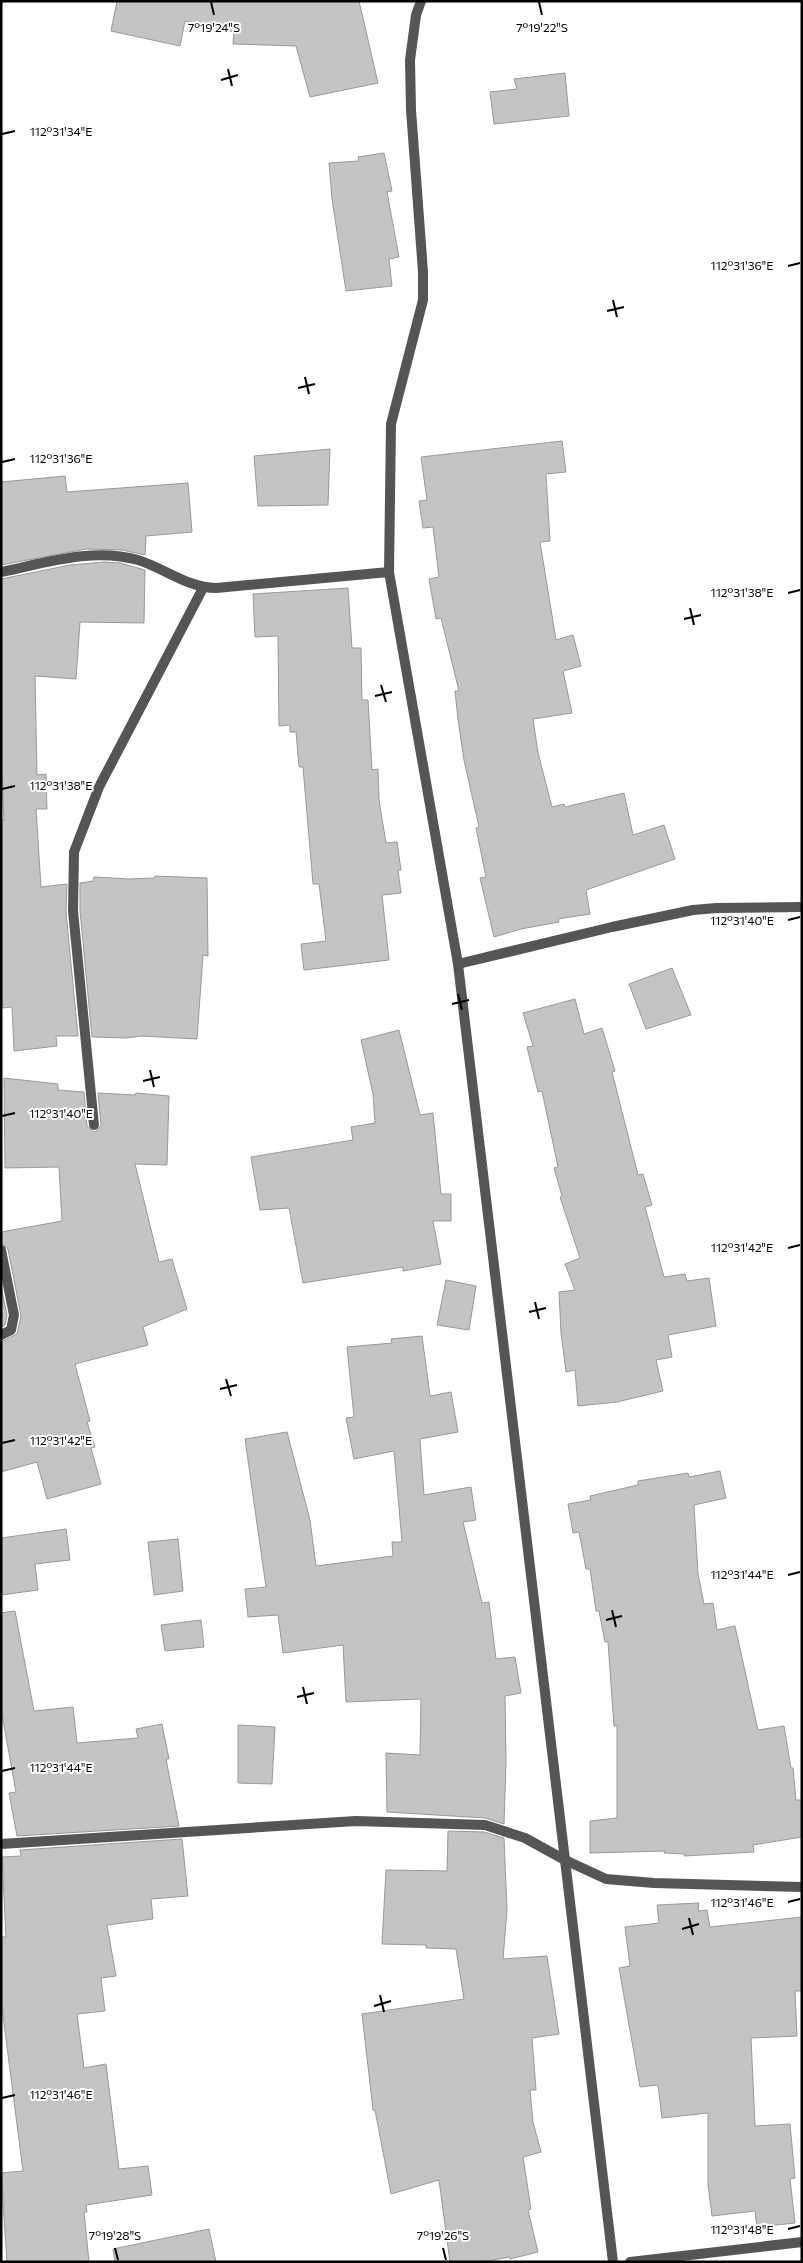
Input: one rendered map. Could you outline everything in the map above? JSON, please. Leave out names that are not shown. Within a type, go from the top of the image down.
[{"type":"street","points":[[421,1],[416,15],[410,60],[411,110],[423,272],[423,300],[391,424],[389,572],[458,964],[613,2262]]},
{"type":"street","points":[[1,572],[84,556],[107,555],[137,560],[203,588],[389,572]]},
{"type":"street","points":[[94,1125],[72,911],[74,852],[99,786],[203,588]]},
{"type":"street","points":[[458,964],[612,927],[693,910],[802,907]]},
{"type":"street","points":[[1,1250],[14,1315],[11,1330],[1,1335]]},
{"type":"street","points":[[1,1844],[366,1821],[485,1825],[525,1838],[565,1860],[606,1879],[654,1883],[802,1886]]},
{"type":"street","points":[[630,2262],[802,2242]]},
{"type":"building","points":[[117,1],[359,1],[378,83],[310,97],[296,46],[233,44],[234,32],[185,21],[180,46],[111,31]]},
{"type":"building","points":[[565,73],[569,116],[494,124],[490,92],[517,89],[514,79]]},
{"type":"building","points":[[384,153],[392,191],[387,192],[399,257],[389,259],[392,286],[346,291],[332,199],[329,163],[359,161],[358,157]]},
{"type":"building","points":[[562,441],[566,472],[546,474],[550,541],[540,542],[556,640],[573,635],[581,666],[563,671],[572,713],[533,719],[538,753],[552,807],[564,804],[565,807],[624,793],[633,835],[664,825],[675,859],[586,890],[590,914],[558,919],[559,922],[521,929],[494,937],[480,878],[486,877],[476,828],[479,827],[464,760],[458,719],[455,691],[459,691],[441,618],[436,619],[429,579],[439,577],[433,527],[423,528],[419,501],[427,500],[421,457]]},
{"type":"building","points":[[330,449],[328,505],[258,506],[254,456]]},
{"type":"building","points":[[65,476],[67,492],[188,483],[192,532],[146,536],[145,555],[122,550],[86,549],[1,565],[1,482]]},
{"type":"building","points":[[104,562],[120,563],[145,570],[144,623],[80,622],[76,679],[35,676],[37,775],[46,774],[47,809],[36,809],[41,887],[67,884],[66,912],[78,1036],[56,1036],[57,1046],[14,1051],[12,1007],[3,1008],[1,989],[1,820],[4,820],[1,753],[1,579],[70,565]]},
{"type":"building","points":[[348,588],[352,648],[361,648],[362,700],[368,700],[372,770],[378,769],[379,800],[386,843],[397,842],[401,870],[398,870],[401,893],[382,895],[389,960],[304,970],[301,944],[326,941],[319,884],[313,884],[303,767],[299,767],[296,732],[290,732],[290,725],[279,726],[278,636],[255,637],[253,594]]},
{"type":"building","points":[[155,876],[207,878],[208,956],[203,955],[197,1039],[141,1036],[127,1038],[92,1037],[80,911],[80,883],[93,881],[94,877],[129,879],[155,878]]},
{"type":"building","points":[[672,968],[691,1015],[646,1029],[629,984]]},
{"type":"building","points":[[575,999],[584,1034],[602,1028],[615,1071],[612,1072],[638,1175],[643,1174],[652,1205],[645,1207],[664,1277],[685,1274],[687,1281],[709,1278],[716,1326],[668,1335],[672,1357],[656,1360],[663,1391],[617,1402],[578,1406],[575,1370],[566,1372],[561,1333],[559,1292],[575,1290],[565,1264],[580,1258],[560,1197],[562,1196],[554,1168],[558,1167],[542,1091],[538,1092],[527,1047],[533,1046],[523,1013]]},
{"type":"building","points":[[399,1030],[420,1115],[433,1113],[441,1194],[451,1194],[451,1221],[433,1221],[441,1264],[403,1271],[403,1267],[303,1283],[289,1208],[260,1210],[251,1157],[353,1140],[351,1127],[375,1123],[373,1094],[361,1040]]},
{"type":"building","points":[[4,1078],[58,1084],[58,1090],[84,1092],[87,1126],[94,1132],[101,1125],[98,1093],[135,1095],[136,1093],[169,1096],[167,1165],[135,1164],[159,1262],[172,1259],[187,1309],[143,1327],[148,1345],[75,1364],[90,1421],[87,1422],[95,1447],[91,1448],[101,1484],[47,1499],[37,1462],[1,1472],[1,1342],[17,1334],[21,1316],[8,1249],[1,1243],[1,1232],[62,1221],[59,1167],[5,1168]]},
{"type":"building","points":[[446,1280],[476,1286],[469,1330],[437,1325]]},
{"type":"building","points":[[1,1286],[7,1315],[5,1325],[1,1327]]},
{"type":"building","points":[[422,1336],[430,1396],[451,1392],[458,1432],[420,1439],[424,1495],[471,1487],[476,1520],[463,1522],[482,1603],[489,1602],[496,1659],[515,1657],[521,1693],[505,1696],[506,1761],[504,1824],[485,1818],[387,1812],[386,1753],[420,1755],[421,1699],[346,1702],[343,1645],[283,1653],[278,1615],[248,1617],[245,1589],[266,1587],[245,1439],[287,1432],[310,1520],[316,1566],[393,1556],[392,1542],[402,1542],[394,1451],[354,1459],[346,1418],[354,1417],[347,1347],[392,1343],[391,1339]]},
{"type":"building","points":[[720,1471],[726,1498],[694,1505],[698,1574],[704,1604],[713,1603],[717,1630],[735,1626],[758,1730],[784,1726],[791,1768],[793,1768],[796,1800],[802,1800],[802,1837],[753,1845],[754,1852],[684,1856],[685,1854],[664,1853],[665,1851],[590,1853],[590,1821],[617,1818],[617,1725],[614,1726],[608,1642],[605,1642],[599,1611],[596,1611],[590,1569],[586,1569],[579,1532],[573,1533],[568,1504],[591,1500],[590,1496],[638,1485],[638,1481],[688,1473],[689,1477]]},
{"type":"building","points":[[66,1529],[70,1560],[35,1564],[38,1590],[1,1595],[1,1538]]},
{"type":"building","points":[[178,1539],[183,1591],[154,1595],[148,1542]]},
{"type":"building","points":[[15,1611],[34,1711],[73,1707],[77,1743],[138,1738],[136,1729],[162,1724],[169,1759],[166,1759],[179,1826],[17,1836],[9,1793],[16,1792],[1,1709],[1,1613]]},
{"type":"building","points":[[201,1620],[204,1647],[165,1651],[161,1625]]},
{"type":"building","points":[[238,1725],[275,1727],[272,1784],[238,1783]]},
{"type":"building","points":[[448,1831],[484,1832],[504,1838],[507,1910],[503,1959],[547,1956],[559,2034],[532,2038],[536,2090],[530,2090],[533,2122],[541,2152],[523,2157],[531,2209],[528,2210],[538,2252],[510,2259],[510,2257],[480,2262],[450,2262],[439,2180],[391,2194],[375,2110],[373,2110],[362,2014],[464,1999],[456,1949],[426,1948],[426,1945],[382,1944],[386,1870],[447,1871]]},
{"type":"building","points":[[182,1839],[188,1896],[151,1899],[153,1919],[107,1925],[116,1976],[101,1978],[105,2011],[77,2014],[84,2068],[106,2064],[119,2169],[148,2166],[152,2195],[86,2205],[87,2212],[84,2212],[89,2262],[7,2262],[1,2173],[23,2171],[1,2000],[1,1937],[6,1937],[2,1857],[21,1856],[20,1850]]},
{"type":"building","points":[[699,1903],[698,1911],[707,1910],[710,1927],[802,1917],[802,1991],[795,1991],[797,2036],[751,2038],[755,2126],[790,2124],[795,2178],[790,2179],[795,2223],[757,2227],[755,2211],[712,2216],[708,2185],[708,2113],[662,2118],[658,2085],[640,2087],[619,1968],[630,1966],[625,1927],[659,1923],[657,1905]]},
{"type":"building","points":[[209,2229],[216,2262],[115,2262],[113,2249]]}]
